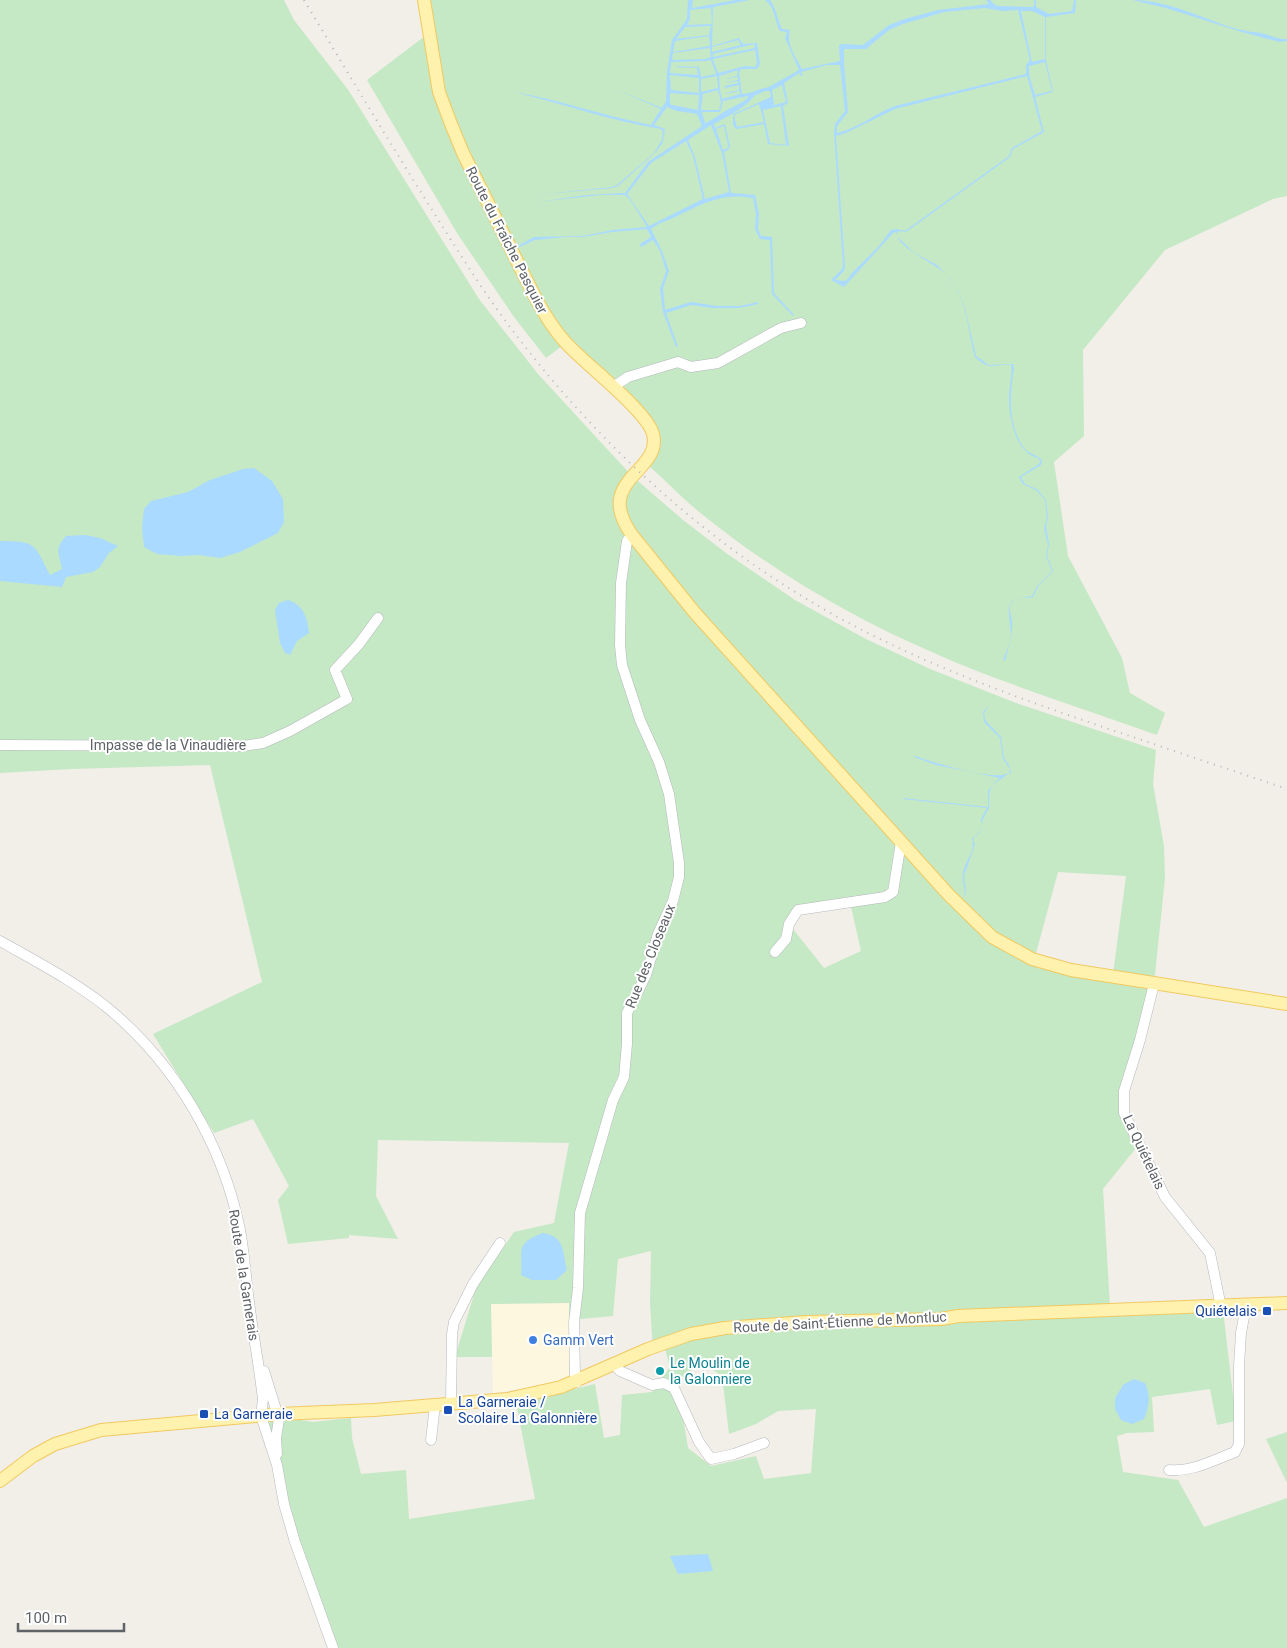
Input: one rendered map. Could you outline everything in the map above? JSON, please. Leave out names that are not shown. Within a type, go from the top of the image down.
[{"type":"main road","name":"Route du Fraîche Pasquier","points":[[424,0],[439,92],[463,153],[546,317],[566,343],[640,413],[653,433],[654,444],[652,449],[623,489],[619,505],[623,522],[632,536],[695,613],[901,842],[959,905],[992,937],[1032,959],[1071,970],[1287,1004]]},
{"type":"main road","name":"Route de Saint-Étienne de Montluc","points":[[0,1481],[32,1456],[55,1444],[101,1430],[278,1414],[374,1410],[435,1405],[547,1392],[576,1382],[670,1340],[725,1328],[762,1324],[941,1319],[958,1316],[1287,1303]]},
{"type":"street","points":[[613,387],[628,377],[678,362],[691,367],[718,363],[780,328],[801,323]]},
{"type":"street","name":"Rue des Closeaux","points":[[576,1382],[574,1322],[580,1213],[613,1100],[624,1077],[627,1012],[646,975],[658,934],[673,901],[679,877],[679,863],[669,794],[659,762],[640,720],[622,665],[620,645],[620,584],[627,541],[632,536]]},
{"type":"street","name":"Impasse de la Vinaudière","points":[[0,746],[243,746],[263,742],[290,731],[347,699],[334,670],[359,644],[378,618]]},
{"type":"street","points":[[775,952],[786,938],[789,924],[798,910],[886,897],[893,892],[901,842]]},
{"type":"street","name":"Route de la Garnerais","points":[[0,941],[76,985],[109,1009],[136,1034],[174,1079],[188,1099],[223,1169],[240,1229],[263,1399],[261,1416]]},
{"type":"street","name":"La Quiételais","points":[[1154,984],[1140,1040],[1124,1091],[1124,1113],[1165,1197],[1210,1253],[1221,1307]]},
{"type":"street","points":[[451,1403],[452,1334],[454,1322],[473,1284],[500,1243]]},
{"type":"street","points":[[1169,1470],[1181,1471],[1205,1464],[1235,1452],[1239,1444],[1239,1366],[1241,1333],[1246,1306]]},
{"type":"street","name":"Route de la Garnerais","points":[[256,1349],[278,1414],[277,1465]]},
{"type":"street","points":[[614,1364],[620,1370],[652,1384],[664,1383],[674,1388],[699,1442],[711,1459],[734,1454],[764,1443]]},
{"type":"street","points":[[432,1440],[435,1405]]},
{"type":"street","points":[[261,1416],[277,1465],[280,1486],[295,1541],[333,1648]]},
{"type":"shaded area","points":[[569,1303],[569,1376],[561,1383],[493,1393],[491,1304]]},
{"type":"green space","points":[[0,0],[284,0],[294,20],[349,91],[479,299],[538,374],[632,476],[683,520],[726,553],[795,600],[864,638],[930,669],[1016,703],[1156,750],[1153,784],[1164,846],[1165,878],[1154,984],[1124,1113],[1140,1143],[1103,1189],[1110,1306],[1223,1310],[1236,1421],[1217,1425],[1210,1389],[1152,1397],[1154,1432],[1127,1433],[1117,1436],[1123,1472],[1178,1480],[1204,1527],[1287,1498],[1287,1648],[333,1648],[295,1541],[270,1442],[269,1415],[313,1422],[351,1418],[352,1438],[361,1474],[406,1470],[409,1519],[535,1499],[516,1403],[595,1384],[604,1438],[620,1435],[622,1395],[652,1392],[670,1367],[665,1349],[653,1352],[650,1303],[651,1251],[618,1259],[613,1316],[569,1320],[569,1303],[491,1304],[492,1357],[455,1357],[476,1288],[514,1232],[554,1223],[569,1143],[378,1140],[376,1196],[398,1239],[349,1235],[349,1238],[288,1244],[278,1200],[289,1186],[253,1119],[214,1133],[153,1034],[262,982],[210,765],[0,773]],"holes":[[[1058,872],[1126,876],[1113,974],[1035,957]],[[850,902],[861,951],[824,968],[789,924],[798,910]],[[725,1320],[803,1322],[764,1332],[763,1324]],[[701,1362],[722,1376],[729,1434],[756,1424],[778,1411],[816,1409],[811,1473],[764,1479],[756,1456],[711,1466],[688,1448],[677,1381]]]},
{"type":"green space","points":[[420,0],[1287,0],[1287,196],[1273,199],[1165,250],[1083,350],[1084,436],[1054,462],[1068,556],[1122,658],[1130,693],[1165,713],[1157,735],[961,665],[841,608],[753,553],[698,511],[648,465],[653,433],[566,343],[546,358],[514,317],[457,233],[367,80],[425,36]]},
{"type":"green space","points":[[1287,1432],[1287,1483],[1266,1439]]},
{"type":"water","points":[[688,0],[693,0],[692,8],[736,0],[750,0],[713,7],[712,46],[739,38],[743,44],[757,43],[760,64],[757,69],[741,69],[739,73],[742,94],[769,87],[799,70],[785,38],[787,32],[780,31],[773,10],[765,0],[770,0],[772,3],[782,29],[790,30],[790,46],[802,69],[840,61],[839,46],[841,44],[863,45],[889,25],[938,10],[989,4],[986,0],[990,0],[995,5],[1000,6],[1032,7],[1034,6],[1034,0],[1036,0],[1036,7],[1049,14],[1072,11],[1074,0],[1076,0],[1075,13],[1046,17],[1046,60],[1053,92],[1035,97],[1044,132],[1013,149],[1010,157],[906,232],[898,231],[897,234],[894,232],[844,287],[831,280],[842,269],[843,265],[834,133],[835,124],[845,111],[840,65],[827,65],[801,72],[803,76],[799,73],[784,83],[788,103],[783,106],[789,146],[768,144],[764,124],[736,129],[733,125],[733,114],[771,97],[770,91],[754,96],[742,108],[714,124],[715,128],[725,124],[730,146],[728,150],[724,152],[731,193],[755,195],[759,214],[758,229],[761,236],[772,237],[774,293],[794,315],[772,294],[770,240],[760,239],[755,229],[756,214],[753,198],[732,197],[712,200],[651,229],[669,271],[663,288],[665,310],[691,302],[717,306],[740,306],[758,302],[758,304],[739,308],[713,308],[691,305],[666,313],[678,347],[676,347],[663,312],[660,289],[666,271],[660,251],[653,240],[641,247],[640,244],[651,237],[647,229],[583,237],[535,240],[516,247],[534,237],[583,236],[613,230],[647,227],[631,201],[625,195],[600,195],[538,202],[587,195],[625,193],[648,162],[702,126],[697,114],[677,111],[667,107],[654,125],[665,129],[663,142],[656,152],[618,186],[535,195],[617,185],[654,153],[662,140],[663,131],[514,92],[651,125],[661,109],[615,89],[662,108],[666,101],[667,72],[672,40],[687,19]],"holes":[[[711,8],[712,24],[687,25],[690,19],[690,10]],[[985,8],[1002,11],[1018,10],[1030,60],[1026,65],[1026,74],[895,106],[852,128],[837,133],[837,126],[848,112],[844,49],[866,49],[889,30],[944,12]],[[1021,11],[1032,11],[1045,17],[1045,59],[1032,62]],[[711,26],[709,35],[676,39],[685,27]],[[709,36],[710,46],[673,52],[675,41]],[[738,40],[741,45],[712,52],[712,47]],[[754,44],[755,48],[713,57],[713,54]],[[710,48],[711,57],[705,59],[672,60],[673,53]],[[755,50],[757,63],[755,67],[745,66],[718,73],[713,59]],[[711,60],[716,74],[701,77],[699,67],[677,66],[697,68],[698,75],[670,73],[671,62]],[[1045,62],[1052,91],[1035,95],[1029,75],[1029,66]],[[738,70],[737,76],[723,79],[738,77],[738,80],[724,83],[738,81],[738,83],[725,86],[725,88],[739,85],[739,90],[726,94],[740,91],[740,94],[722,99],[719,76]],[[670,75],[699,78],[699,93],[671,90]],[[717,76],[718,88],[701,92],[701,79]],[[1027,76],[1042,131],[1012,148],[1009,156],[905,231],[891,230],[879,246],[846,281],[835,280],[844,271],[836,136],[895,109]],[[782,85],[786,102],[774,105],[772,90]],[[718,90],[721,102],[719,110],[701,110],[703,94]],[[670,93],[699,95],[698,110],[670,103]],[[748,96],[748,98],[705,123],[702,112],[720,112],[723,101]],[[759,104],[764,122],[737,127],[734,115]],[[781,106],[786,145],[770,143],[763,110]],[[711,125],[722,153],[729,192],[705,199],[695,157],[688,140]],[[724,126],[728,145],[727,149],[723,150],[716,129]],[[686,141],[693,156],[703,199],[649,226],[627,194],[651,163]]]},
{"type":"water","points":[[1132,0],[1159,3],[1237,29],[1287,39],[1287,41],[1280,42],[1242,32],[1166,8]]},
{"type":"water","points":[[898,238],[913,252],[937,265],[945,273],[916,255]]},
{"type":"water","points":[[954,283],[959,292],[965,308],[976,356],[989,365],[1013,364],[1011,388],[1012,419],[1024,448],[1038,457],[1042,461],[1041,465],[1021,477],[1025,484],[1037,489],[1046,500],[1048,517],[1046,527],[1049,544],[1047,556],[1053,571],[1039,585],[1033,597],[1020,598],[1032,596],[1038,585],[1052,571],[1046,556],[1048,545],[1044,528],[1047,518],[1045,500],[1036,490],[1023,484],[1019,477],[1039,464],[1040,461],[1038,458],[1030,455],[1024,449],[1019,442],[1012,424],[1009,405],[1011,365],[989,366],[975,357],[966,313]]},
{"type":"water","points":[[254,468],[272,481],[283,499],[284,522],[278,533],[240,552],[220,558],[199,555],[157,554],[144,547],[142,528],[144,509],[151,501],[188,492],[210,480],[243,469]]},
{"type":"water","points":[[85,535],[100,538],[118,546],[109,553],[100,567],[93,572],[66,577],[62,587],[0,581],[0,541],[21,542],[33,546],[50,575],[62,569],[59,548],[66,536]]},
{"type":"water","points":[[288,600],[297,605],[304,613],[309,633],[297,641],[290,655],[285,653],[280,643],[275,610],[279,603]]},
{"type":"water","points":[[1010,605],[1012,633],[1010,642],[1005,661],[1003,660],[1011,637]]},
{"type":"water","points":[[989,705],[984,713],[985,720],[1001,737],[1004,758],[1009,765],[1011,772],[992,785],[1000,778],[936,765],[914,757],[978,773],[1002,775],[1009,773],[1010,769],[1003,759],[1000,738],[984,722],[983,712]]},
{"type":"water","points":[[991,786],[989,808],[982,825],[981,819],[987,808],[903,798],[988,807],[988,793]]},
{"type":"water","points":[[981,828],[980,833],[973,840],[975,844],[964,876],[966,893],[963,898],[965,893],[963,878],[964,868],[973,848],[972,838],[979,833]]},
{"type":"water","points":[[543,1233],[556,1238],[562,1246],[567,1270],[556,1280],[532,1280],[521,1275],[521,1254],[524,1245]]},
{"type":"water","points":[[1134,1379],[1145,1383],[1149,1401],[1144,1419],[1132,1424],[1121,1420],[1115,1409],[1115,1398],[1123,1385]]},
{"type":"water","points":[[708,1554],[713,1571],[678,1574],[670,1556]]},
{"type":"railway","points":[[304,0],[427,202],[507,323],[583,415],[625,458],[716,537],[765,572],[815,604],[868,633],[925,660],[982,684],[1287,789]]},
{"type":"place","name":"Quiételais","points":[[1267,1311]]},
{"type":"place","name":"Gamm Vert","points":[[533,1340]]},
{"type":"place","name":"Le Moulin de la Galonniere","points":[[660,1371]]},
{"type":"place","name":"La Garneraie / Scolaire La Galonnière","points":[[448,1410]]},
{"type":"place","name":"La Garneraie","points":[[204,1414]]}]
